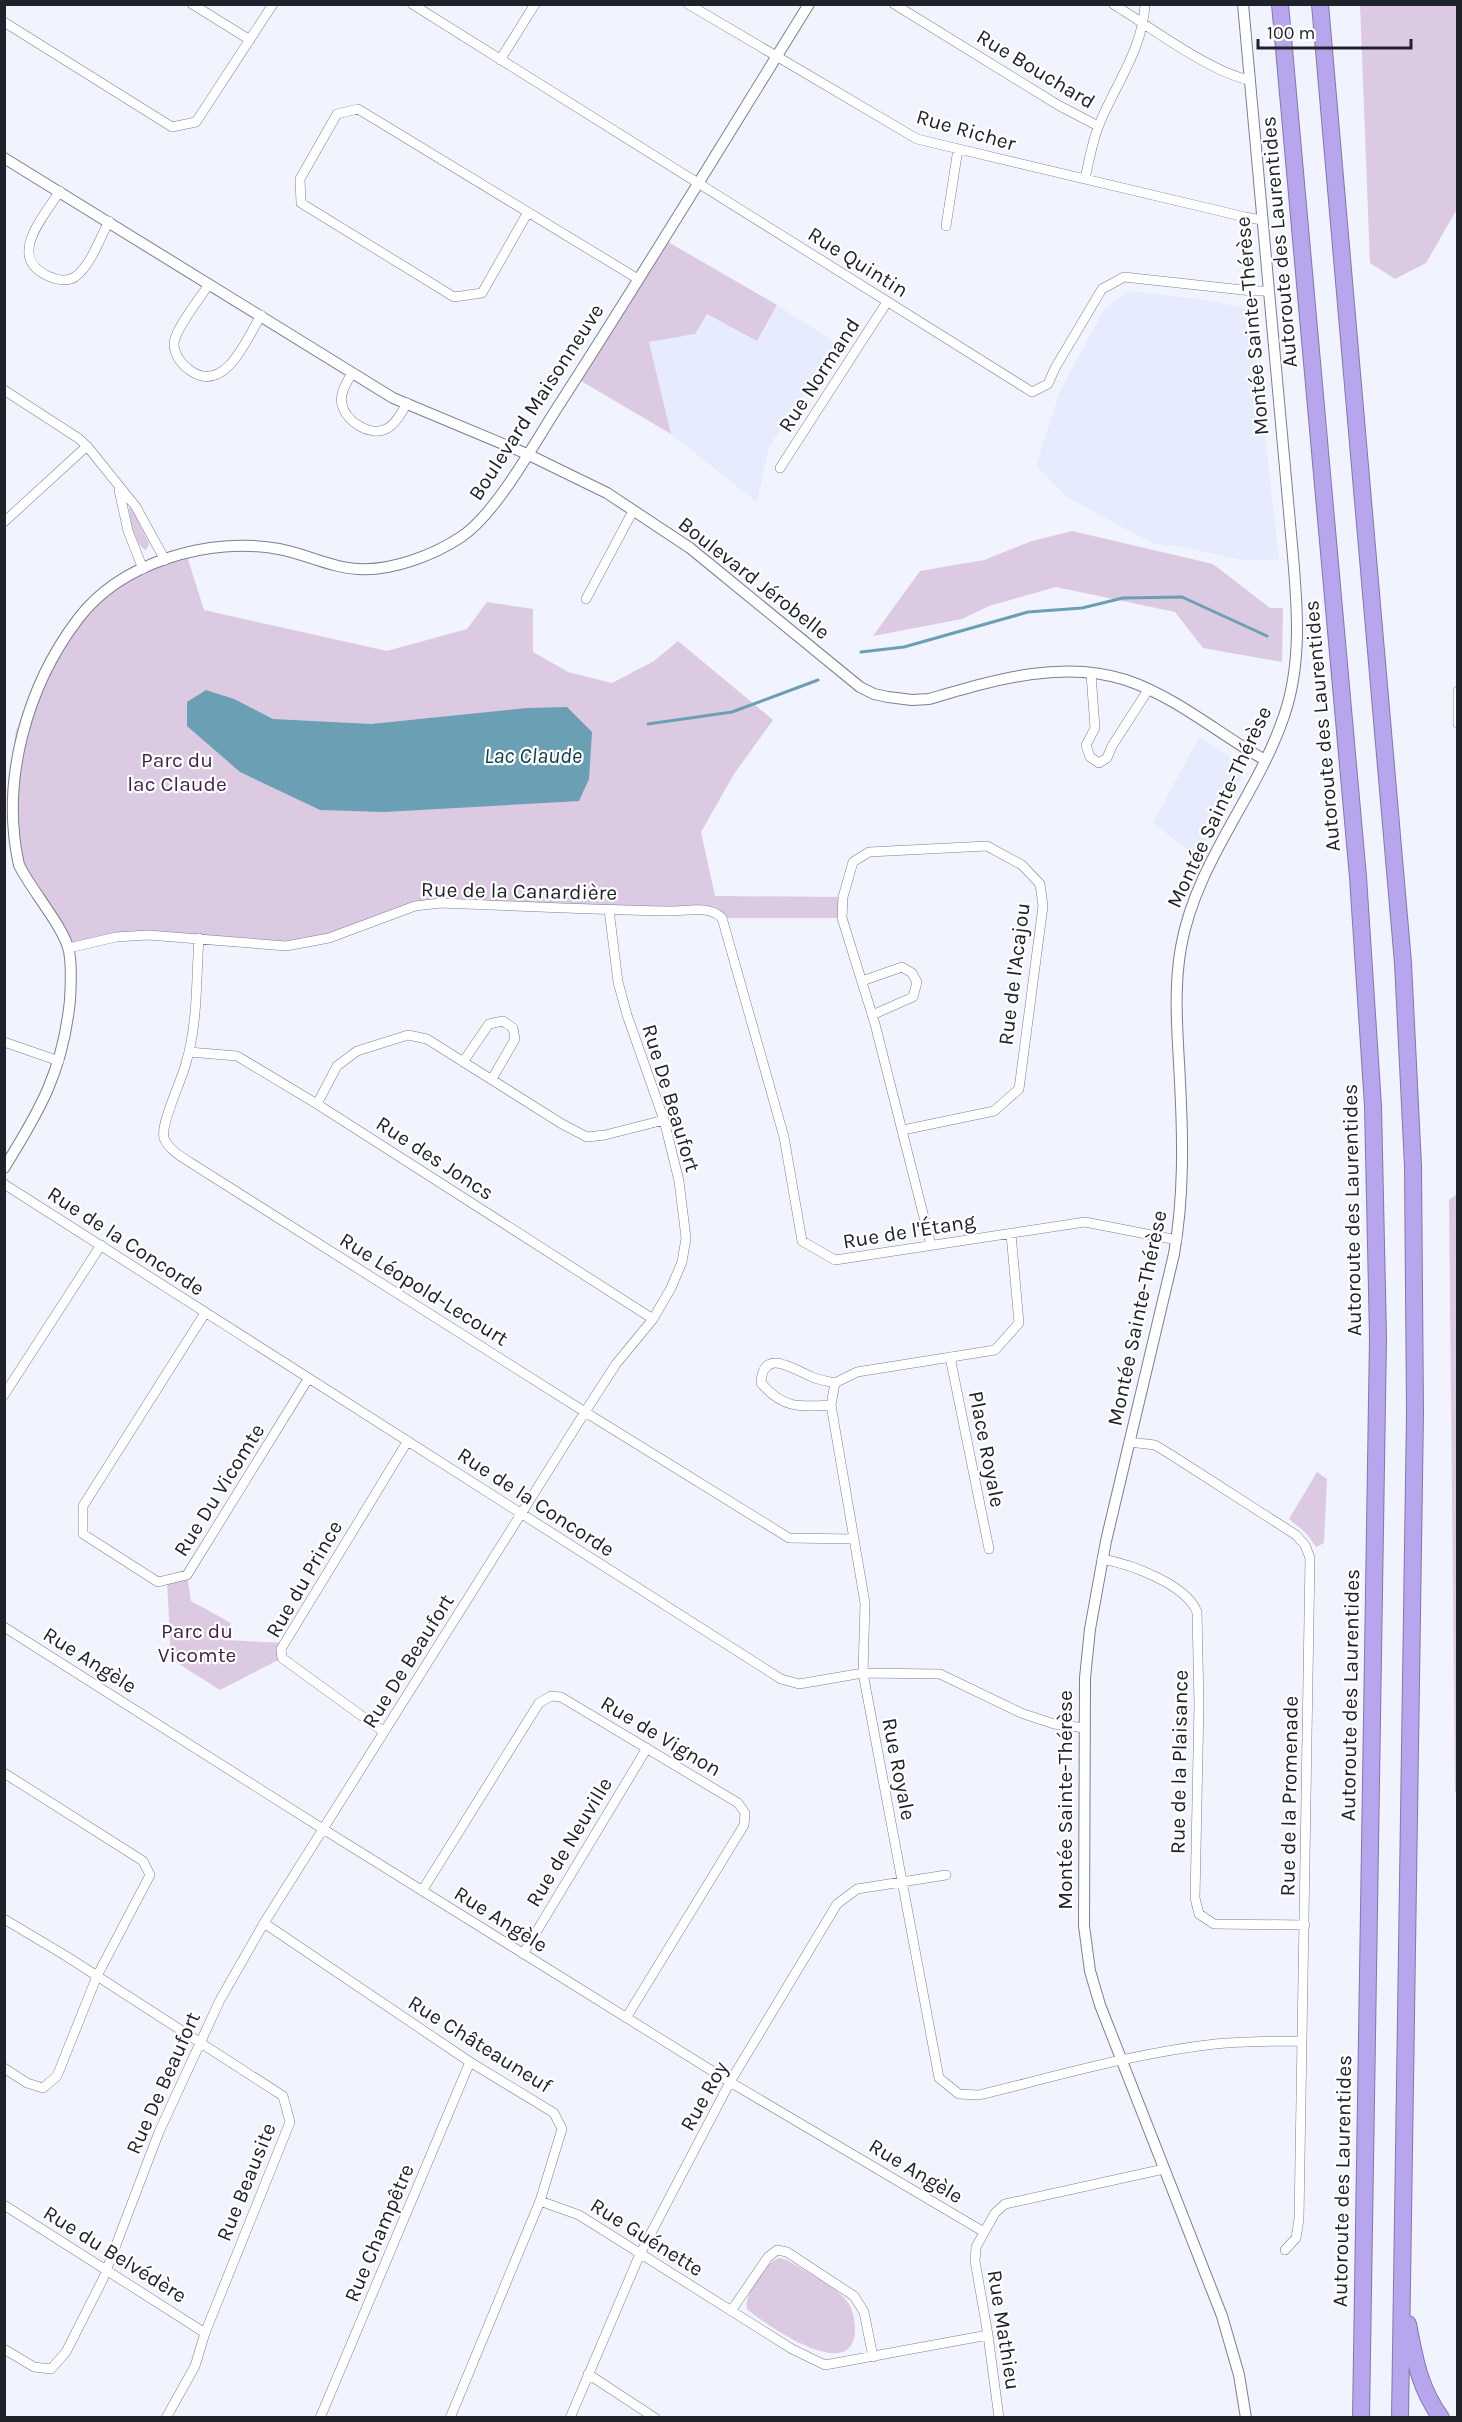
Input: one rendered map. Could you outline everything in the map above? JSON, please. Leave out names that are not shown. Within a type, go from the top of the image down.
[{"type":"highway","name":"Autoroute des Laurentides","points":[[1280,4],[1358,877],[1370,1032],[1374,1139],[1378,1338],[1361,2418]]},
{"type":"highway","points":[[1320,4],[1390,799],[1403,963],[1410,1092],[1415,1255],[1415,1413],[1400,2418]]},
{"type":"highway","points":[[1401,2290],[1418,2375],[1426,2394],[1441,2418]]},
{"type":"street","points":[[192,4],[250,40]]},
{"type":"street","points":[[4,22],[172,127],[196,122],[273,4]]},
{"type":"street","name":"Rue Quintin","points":[[412,4],[1032,392],[1048,384],[1055,368],[1102,289],[1125,277],[1269,291]]},
{"type":"street","points":[[500,60],[535,4]]},
{"type":"street","name":"Rue Richer","points":[[688,4],[917,139],[1262,219]]},
{"type":"street","name":"Boulevard Maisonneuve","points":[[4,1168],[44,1102],[59,1061],[65,1035],[70,990],[69,948],[22,870],[12,845],[6,806],[13,745],[22,713],[36,683],[78,619],[100,595],[122,579],[165,560],[207,547],[246,544],[289,551],[345,568],[370,569],[394,564],[450,544],[471,530],[489,511],[527,454],[809,4]]},
{"type":"street","name":"Rue Bouchard","points":[[894,4],[1058,105],[1098,126]]},
{"type":"street","points":[[1113,4],[1212,65],[1237,77],[1250,80]]},
{"type":"street","points":[[1085,179],[1098,126],[1137,44],[1144,23],[1145,4]]},
{"type":"street","name":"Montée Sainte-Thérèse","points":[[1243,4],[1292,546],[1297,635],[1287,706],[1265,760],[1202,879],[1181,945],[1176,1000],[1183,1184],[1177,1240],[1102,1559],[1087,1663],[1085,1936],[1096,1993],[1120,2061],[1230,2341],[1242,2386],[1246,2418]]},
{"type":"street","points":[[528,212],[482,293],[454,297],[301,203],[300,179],[337,114],[358,109],[528,212],[638,279]]},
{"type":"street","points":[[946,226],[958,149]]},
{"type":"street","name":"Boulevard Jérobelle","points":[[4,158],[393,398],[527,454],[607,494],[690,548],[828,662],[860,687],[874,694],[912,700],[929,699],[1050,671],[1112,676],[1148,690],[1177,705],[1265,760]]},
{"type":"street","points":[[60,191],[33,233],[28,247],[32,263],[44,274],[62,280],[76,276],[88,260],[109,221]]},
{"type":"street","points":[[209,284],[180,328],[174,344],[180,362],[192,372],[208,378],[228,368],[261,315]]},
{"type":"street","name":"Rue Normand","points":[[780,468],[887,302]]},
{"type":"street","points":[[352,373],[341,403],[354,423],[368,429],[382,431],[394,423],[407,403]]},
{"type":"street","points":[[4,390],[87,446],[136,507],[165,560]]},
{"type":"street","points":[[4,522],[87,446]]},
{"type":"street","points":[[119,488],[128,531],[143,569]]},
{"type":"street","points":[[585,598],[633,511]]},
{"type":"street","points":[[1091,674],[1095,728],[1086,745],[1090,757],[1099,764],[1107,758],[1112,746],[1148,690]]},
{"type":"street","points":[[1458,691],[1458,724]]},
{"type":"street","name":"Rue de l'Acajou","points":[[903,1130],[994,1112],[1018,1089],[1043,906],[1040,884],[1022,865],[987,846],[869,852],[853,862],[843,897],[842,918],[872,1015],[932,1245]]},
{"type":"street","name":"Rue de la Canardière","points":[[69,948],[116,937],[137,936],[198,938],[286,946],[329,938],[415,906],[441,903],[683,912],[709,909],[722,918]]},
{"type":"street","name":"Rue De Beaufort","points":[[4,2349],[34,2367],[51,2369],[66,2352],[107,2269],[159,2132],[220,2000],[264,1923],[585,1412],[616,1364],[653,1319],[675,1280],[682,1262],[686,1238],[679,1181],[664,1119],[651,1087],[621,993],[614,958],[609,910]]},
{"type":"street","name":"Rue de l'Étang","points":[[722,918],[784,1137],[802,1241],[835,1260],[1085,1222],[1177,1240]]},
{"type":"street","name":"Rue Léopold-Lecourt","points":[[198,938],[194,1033],[164,1126],[164,1139],[173,1149],[199,1168],[585,1412],[789,1538],[854,1539]]},
{"type":"street","points":[[862,981],[902,967],[912,972],[917,982],[913,997],[872,1015]]},
{"type":"street","points":[[463,1062],[489,1024],[503,1021],[513,1028],[515,1040],[492,1079]]},
{"type":"street","points":[[317,1104],[337,1066],[357,1051],[408,1035],[427,1039],[587,1137],[605,1135],[664,1119]]},
{"type":"street","points":[[4,1042],[59,1061]]},
{"type":"street","name":"Rue des Joncs","points":[[189,1052],[237,1056],[317,1104],[653,1319]]},
{"type":"street","name":"Rue de la Concorde","points":[[4,1184],[781,1679],[799,1684],[863,1672],[940,1674],[1021,1713],[1054,1724],[1085,1728]]},
{"type":"street","points":[[831,1405],[797,1407],[770,1394],[761,1383],[761,1372],[767,1365],[779,1362],[812,1377],[835,1383],[857,1372],[995,1350],[1019,1323],[1011,1234]]},
{"type":"street","points":[[4,1395],[101,1245]]},
{"type":"street","name":"Rue Du Vicomte","points":[[205,1313],[83,1506],[83,1534],[148,1576],[158,1582],[187,1575],[308,1379]]},
{"type":"street","name":"Place Royale","points":[[950,1357],[989,1549]]},
{"type":"street","name":"Rue Royale","points":[[835,1383],[831,1405],[865,1603],[863,1672],[939,2079],[959,2094],[979,2095],[1120,2061],[1215,2044],[1302,2042]]},
{"type":"street","name":"Rue du Prince","points":[[384,1732],[282,1658],[281,1649],[407,1442]]},
{"type":"street","name":"Rue de la Promenade","points":[[1129,1442],[1155,1445],[1173,1456],[1292,1532],[1302,1541],[1308,1553],[1310,1567],[1299,2227],[1295,2240],[1285,2250]]},
{"type":"street","name":"Rue de la Plaisance","points":[[1102,1559],[1137,1569],[1165,1583],[1190,1601],[1197,1612],[1199,1705],[1195,1898],[1199,1914],[1214,1924],[1305,1925]]},
{"type":"street","name":"Rue Angèle","points":[[4,1627],[626,2018],[984,2232]]},
{"type":"street","name":"Rue de Vignon","points":[[422,1891],[539,1703],[551,1696],[561,1697],[738,1803],[745,1813],[744,1825],[626,2018]]},
{"type":"street","name":"Rue de Neuville","points":[[523,1954],[647,1748]]},
{"type":"street","points":[[4,1773],[143,1862],[150,1875],[97,1976],[57,2076],[43,2088],[27,2083],[4,2068]]},
{"type":"street","name":"Rue Roy","points":[[570,2418],[640,2254],[730,2082],[837,1904],[857,1889],[946,1875]]},
{"type":"street","name":"Rue Beausite","points":[[4,1919],[283,2096],[290,2122],[195,2366],[166,2418]]},
{"type":"street","name":"Rue Châteauneuf","points":[[264,1923],[470,2062],[554,2113],[562,2129],[540,2201],[450,2418]]},
{"type":"street","name":"Rue Champêtre","points":[[320,2418],[470,2062]]},
{"type":"street","name":"Rue Mathieu","points":[[999,2418],[975,2261],[976,2247],[995,2213],[1005,2204],[1164,2169]]},
{"type":"street","name":"Rue Guénette","points":[[540,2201],[579,2215],[792,2349],[825,2365],[988,2335]]},
{"type":"street","name":"Rue du Belvédère","points":[[4,2205],[206,2333]]},
{"type":"street","points":[[731,2311],[768,2257],[777,2250],[787,2252],[854,2296],[864,2312],[873,2357]]},
{"type":"street","points":[[588,2374],[655,2418]]},
{"type":"shaded area","points":[[1128,291],[1208,300],[1251,310],[1279,560],[1242,560],[1152,543],[1065,496],[1036,466],[1060,391],[1104,310]]},
{"type":"shaded area","points":[[777,305],[837,344],[769,447],[757,502],[671,434],[649,342],[695,334],[707,314],[757,341]]},
{"type":"shaded area","points":[[1199,737],[1236,761],[1244,773],[1197,857],[1153,823]]},
{"type":"green space","points":[[1360,5],[1457,5],[1457,209],[1426,263],[1395,279],[1370,263]]},
{"type":"green space","points":[[663,239],[777,305],[757,341],[707,314],[695,334],[649,342],[671,434],[576,378]]},
{"type":"green space","points":[[129,508],[132,509],[148,541],[146,550],[138,543]]},
{"type":"green space","points":[[1072,531],[1213,564],[1270,608],[1283,608],[1282,662],[1203,648],[1175,612],[1056,587],[989,606],[962,619],[873,636],[920,571],[984,560],[1032,541]]},
{"type":"green space","name":"Parc du lac Claude","points":[[186,553],[204,610],[387,651],[467,629],[487,602],[533,609],[533,652],[568,672],[612,683],[654,661],[678,641],[773,720],[734,774],[701,832],[715,896],[843,897],[842,918],[722,918],[717,913],[415,906],[329,938],[286,946],[148,935],[69,948],[28,881],[9,831],[7,794],[16,731],[36,683],[100,595]]},
{"type":"green space","points":[[1457,1194],[1458,1792],[1455,1792],[1449,1200]]},
{"type":"green space","points":[[1317,1472],[1327,1479],[1324,1543],[1316,1547],[1306,1533],[1289,1519]]},
{"type":"green space","name":"Parc du Vicomte","points":[[187,1575],[191,1601],[231,1623],[225,1640],[284,1643],[282,1658],[220,1690],[171,1659],[167,1580]]},
{"type":"green space","points":[[779,2258],[787,2260],[825,2283],[850,2305],[855,2332],[850,2347],[839,2353],[824,2352],[806,2346],[788,2337],[747,2309],[748,2296],[762,2272]]},
{"type":"water","name":"Lac Claude","points":[[206,690],[234,699],[273,719],[371,724],[527,708],[567,707],[592,732],[589,779],[579,801],[384,812],[320,810],[240,772],[187,726],[187,702]]},
{"type":"waterway","points":[[861,652],[904,647],[1028,612],[1082,608],[1123,598],[1182,597],[1267,636]]},
{"type":"waterway","points":[[648,724],[732,712],[818,680]]}]
